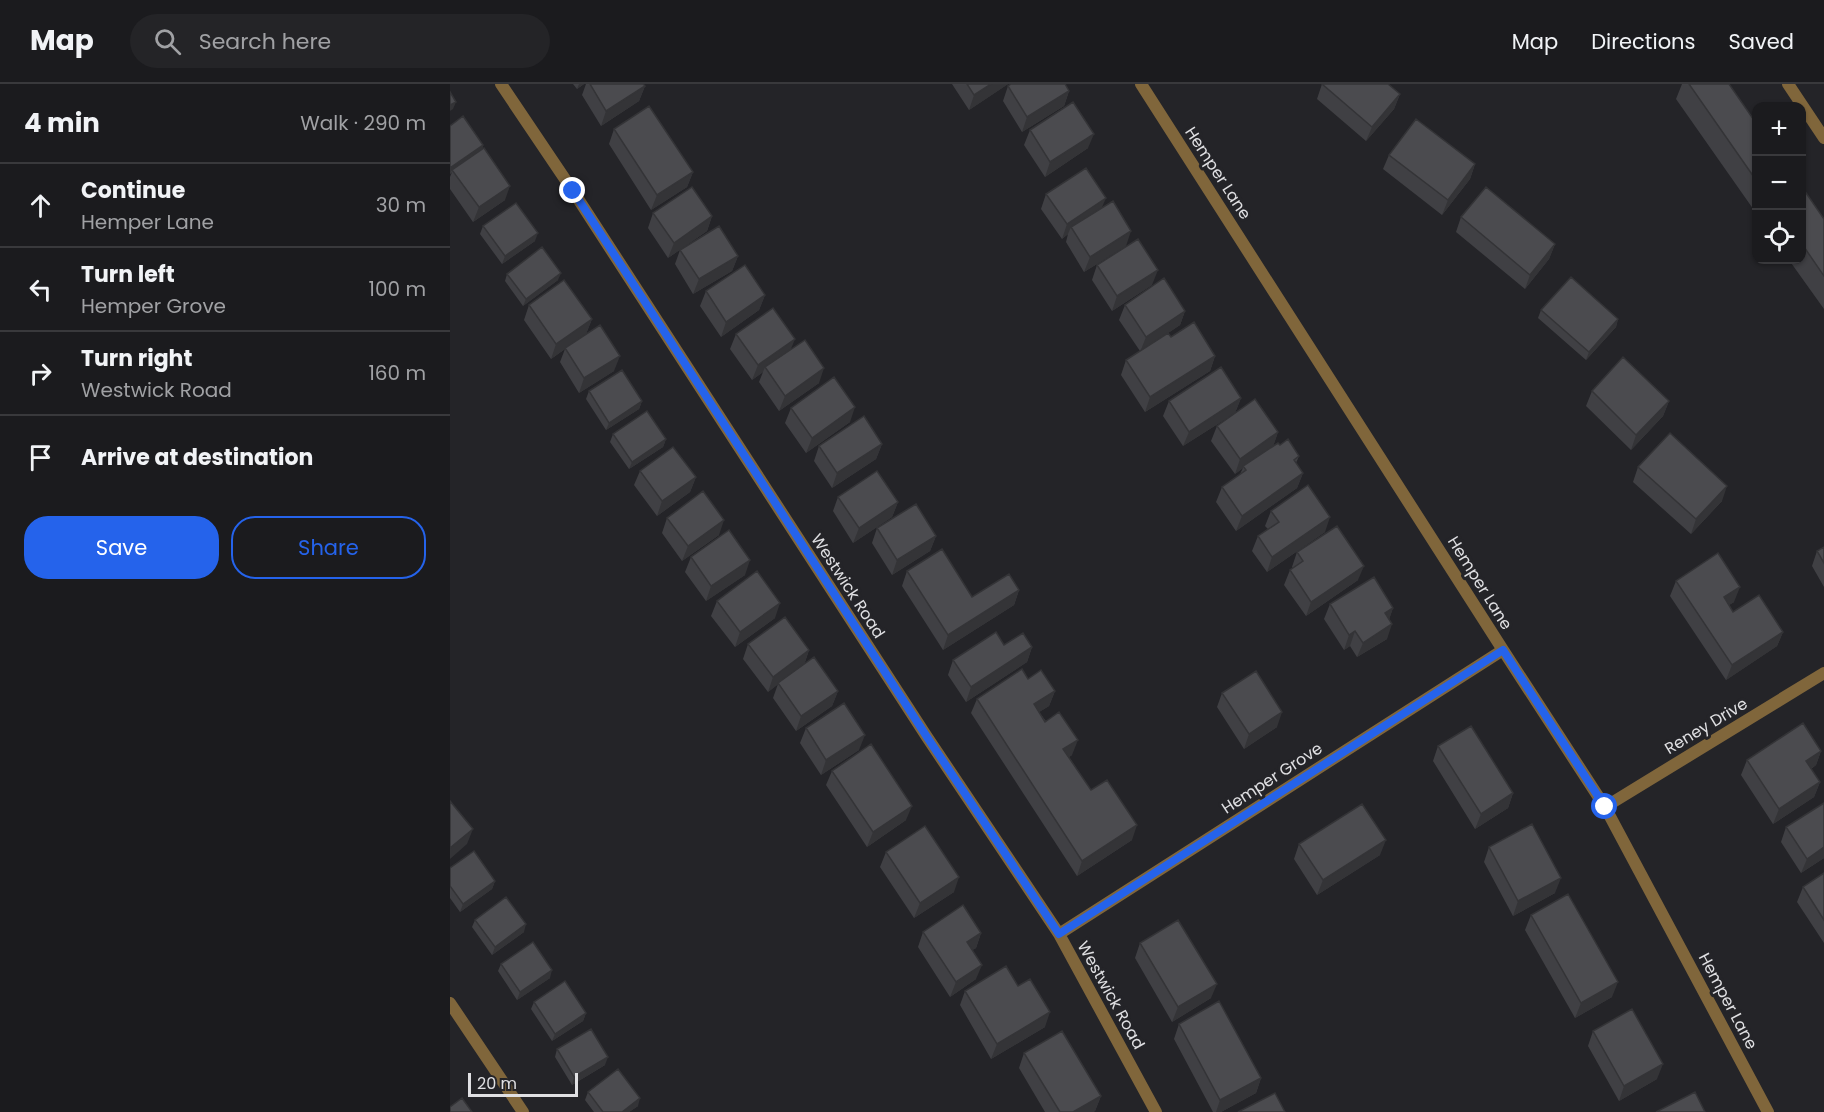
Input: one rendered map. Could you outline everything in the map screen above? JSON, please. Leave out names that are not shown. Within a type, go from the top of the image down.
[{"type":"street","name":"Westwick Road","points":[[501,84],[573,191],[927,737],[1059,934],[1156,1112]]},
{"type":"street","name":"Hemper Lane","points":[[1141,84],[1605,807],[1768,1112]]},
{"type":"street","points":[[1788,84],[1824,138]]},
{"type":"street","name":"Hemper Grove","points":[[1059,934],[1503,650]]},
{"type":"street","name":"Reney Drive","points":[[1605,807],[1824,673]]},
{"type":"street","points":[[450,1003],[523,1112]]},
{"type":"building","points":[[590,84],[643,84],[645,86],[606,111]]},
{"type":"building","points":[[967,84],[991,84],[974,95]]},
{"type":"building","points":[[1011,84],[1065,84],[1069,91],[1027,117],[1008,86]]},
{"type":"building","points":[[1322,84],[1388,84],[1400,94],[1372,127]]},
{"type":"building","points":[[1689,84],[1729,84],[1752,117],[1752,174]]},
{"type":"building","points":[[450,92],[456,102],[450,105]]},
{"type":"building","points":[[1073,102],[1094,134],[1050,162],[1030,130]]},
{"type":"building","points":[[649,106],[693,172],[657,195],[614,129]]},
{"type":"building","points":[[463,116],[483,145],[450,168],[450,126]]},
{"type":"building","points":[[1416,119],[1475,164],[1448,200],[1389,155]]},
{"type":"building","points":[[484,148],[510,186],[479,207],[452,170]]},
{"type":"building","points":[[1086,168],[1106,198],[1067,224],[1046,194]]},
{"type":"building","points":[[692,187],[712,216],[674,243],[653,213]]},
{"type":"building","points":[[1486,187],[1555,244],[1530,275],[1461,217]]},
{"type":"building","points":[[1806,193],[1824,219],[1824,276],[1806,250]]},
{"type":"building","points":[[1113,201],[1131,231],[1090,257],[1071,227]]},
{"type":"building","points":[[516,203],[538,233],[505,256],[483,226]]},
{"type":"building","points":[[719,226],[738,256],[699,279],[680,250]]},
{"type":"building","points":[[1138,239],[1158,270],[1117,296],[1097,265]]},
{"type":"building","points":[[542,247],[561,273],[526,299],[507,274]]},
{"type":"building","points":[[745,265],[765,295],[726,322],[706,291]]},
{"type":"building","points":[[1571,277],[1618,319],[1589,352],[1541,310]]},
{"type":"building","points":[[1164,278],[1185,311],[1146,337],[1125,305]]},
{"type":"building","points":[[564,280],[592,319],[556,344],[529,305]]},
{"type":"building","points":[[773,308],[795,339],[758,365],[736,334]]},
{"type":"building","points":[[1194,322],[1215,356],[1150,397],[1126,360],[1168,333],[1171,337]]},
{"type":"building","points":[[600,325],[620,356],[584,378],[565,348]]},
{"type":"building","points":[[805,340],[824,368],[785,396],[765,367]]},
{"type":"building","points":[[1623,357],[1669,401],[1636,435],[1592,391]]},
{"type":"building","points":[[1221,367],[1241,398],[1189,432],[1169,401]]},
{"type":"building","points":[[622,370],[642,401],[609,423],[589,391]]},
{"type":"building","points":[[834,377],[855,407],[812,438],[791,408]]},
{"type":"building","points":[[1255,399],[1278,432],[1240,459],[1217,426]]},
{"type":"building","points":[[647,411],[666,439],[632,462],[613,434]]},
{"type":"building","points":[[864,416],[882,444],[837,473],[819,446]]},
{"type":"building","points":[[1670,433],[1727,486],[1696,519],[1638,467]]},
{"type":"building","points":[[1288,439],[1299,456],[1294,460],[1303,473],[1242,516],[1222,487],[1246,470],[1243,466]]},
{"type":"building","points":[[673,447],[696,477],[662,501],[640,471]]},
{"type":"building","points":[[877,471],[898,502],[859,528],[838,497]]},
{"type":"building","points":[[1308,485],[1330,517],[1272,557],[1258,536],[1279,522],[1271,511]]},
{"type":"building","points":[[703,491],[724,520],[688,546],[667,518]]},
{"type":"building","points":[[916,504],[936,536],[897,560],[877,528]]},
{"type":"building","points":[[1337,526],[1364,566],[1311,602],[1290,570],[1303,561],[1297,552]]},
{"type":"building","points":[[729,530],[750,560],[711,586],[691,557]]},
{"type":"building","points":[[1824,547],[1824,563],[1817,551]]},
{"type":"building","points":[[942,549],[972,597],[1009,574],[1019,590],[948,635],[907,571]]},
{"type":"building","points":[[1718,553],[1740,587],[1724,597],[1733,612],[1759,595],[1783,632],[1732,665],[1676,581]]},
{"type":"building","points":[[757,571],[780,603],[740,632],[717,601]]},
{"type":"building","points":[[1374,577],[1393,608],[1385,613],[1392,624],[1363,643],[1355,631],[1349,635],[1330,604]]},
{"type":"building","points":[[785,617],[809,650],[773,677],[748,644]]},
{"type":"building","points":[[996,632],[1004,645],[1023,633],[1032,647],[971,687],[953,660]]},
{"type":"building","points":[[814,657],[838,691],[801,716],[778,683]]},
{"type":"building","points":[[1022,669],[1028,679],[1041,670],[1055,691],[1034,704],[1045,722],[1059,712],[1078,740],[1063,749],[1091,790],[1107,780],[1137,825],[1082,861],[977,699]]},
{"type":"building","points":[[1256,671],[1282,712],[1249,734],[1222,693]]},
{"type":"building","points":[[844,703],[865,735],[826,760],[806,728]]},
{"type":"building","points":[[1803,723],[1821,751],[1806,761],[1820,782],[1779,809],[1747,760]]},
{"type":"building","points":[[1471,726],[1513,793],[1481,814],[1438,746]]},
{"type":"building","points":[[871,744],[912,806],[873,832],[832,771]]},
{"type":"building","points":[[450,801],[473,829],[450,848]]},
{"type":"building","points":[[1824,803],[1824,847],[1807,859],[1786,827]]},
{"type":"building","points":[[1362,804],[1386,840],[1323,880],[1299,844]]},
{"type":"building","points":[[1532,824],[1561,878],[1518,901],[1489,847]]},
{"type":"building","points":[[925,826],[959,877],[920,903],[886,852]]},
{"type":"building","points":[[474,851],[495,881],[463,904],[450,886],[450,868]]},
{"type":"building","points":[[1824,873],[1824,920],[1803,887]]},
{"type":"building","points":[[1568,894],[1618,982],[1581,1003],[1531,915]]},
{"type":"building","points":[[506,897],[526,924],[495,947],[475,920]]},
{"type":"building","points":[[963,905],[981,933],[967,942],[982,965],[956,982],[923,932]]},
{"type":"building","points":[[1178,920],[1217,984],[1178,1007],[1140,943]]},
{"type":"building","points":[[533,942],[552,970],[520,992],[501,964]]},
{"type":"building","points":[[1006,966],[1018,986],[1030,979],[1050,1012],[997,1044],[965,991]]},
{"type":"building","points":[[565,981],[586,1013],[555,1034],[534,1002]]},
{"type":"building","points":[[1219,1001],[1261,1078],[1220,1100],[1179,1024]]},
{"type":"building","points":[[1632,1009],[1663,1064],[1624,1086],[1593,1031]]},
{"type":"building","points":[[591,1029],[608,1057],[574,1077],[557,1049]]},
{"type":"building","points":[[1062,1031],[1101,1096],[1073,1112],[1060,1112],[1024,1053]]},
{"type":"building","points":[[618,1069],[640,1098],[622,1112],[603,1112],[588,1092]]},
{"type":"building","points":[[1695,1092],[1705,1112],[1656,1112]]},
{"type":"building","points":[[1275,1093],[1285,1112],[1238,1112]]},
{"type":"building","points":[[462,1098],[472,1112],[450,1112],[450,1107]]},
{"type":"route","points":[[573,191],[927,737],[1059,934],[1503,650],[1605,807]]}]
